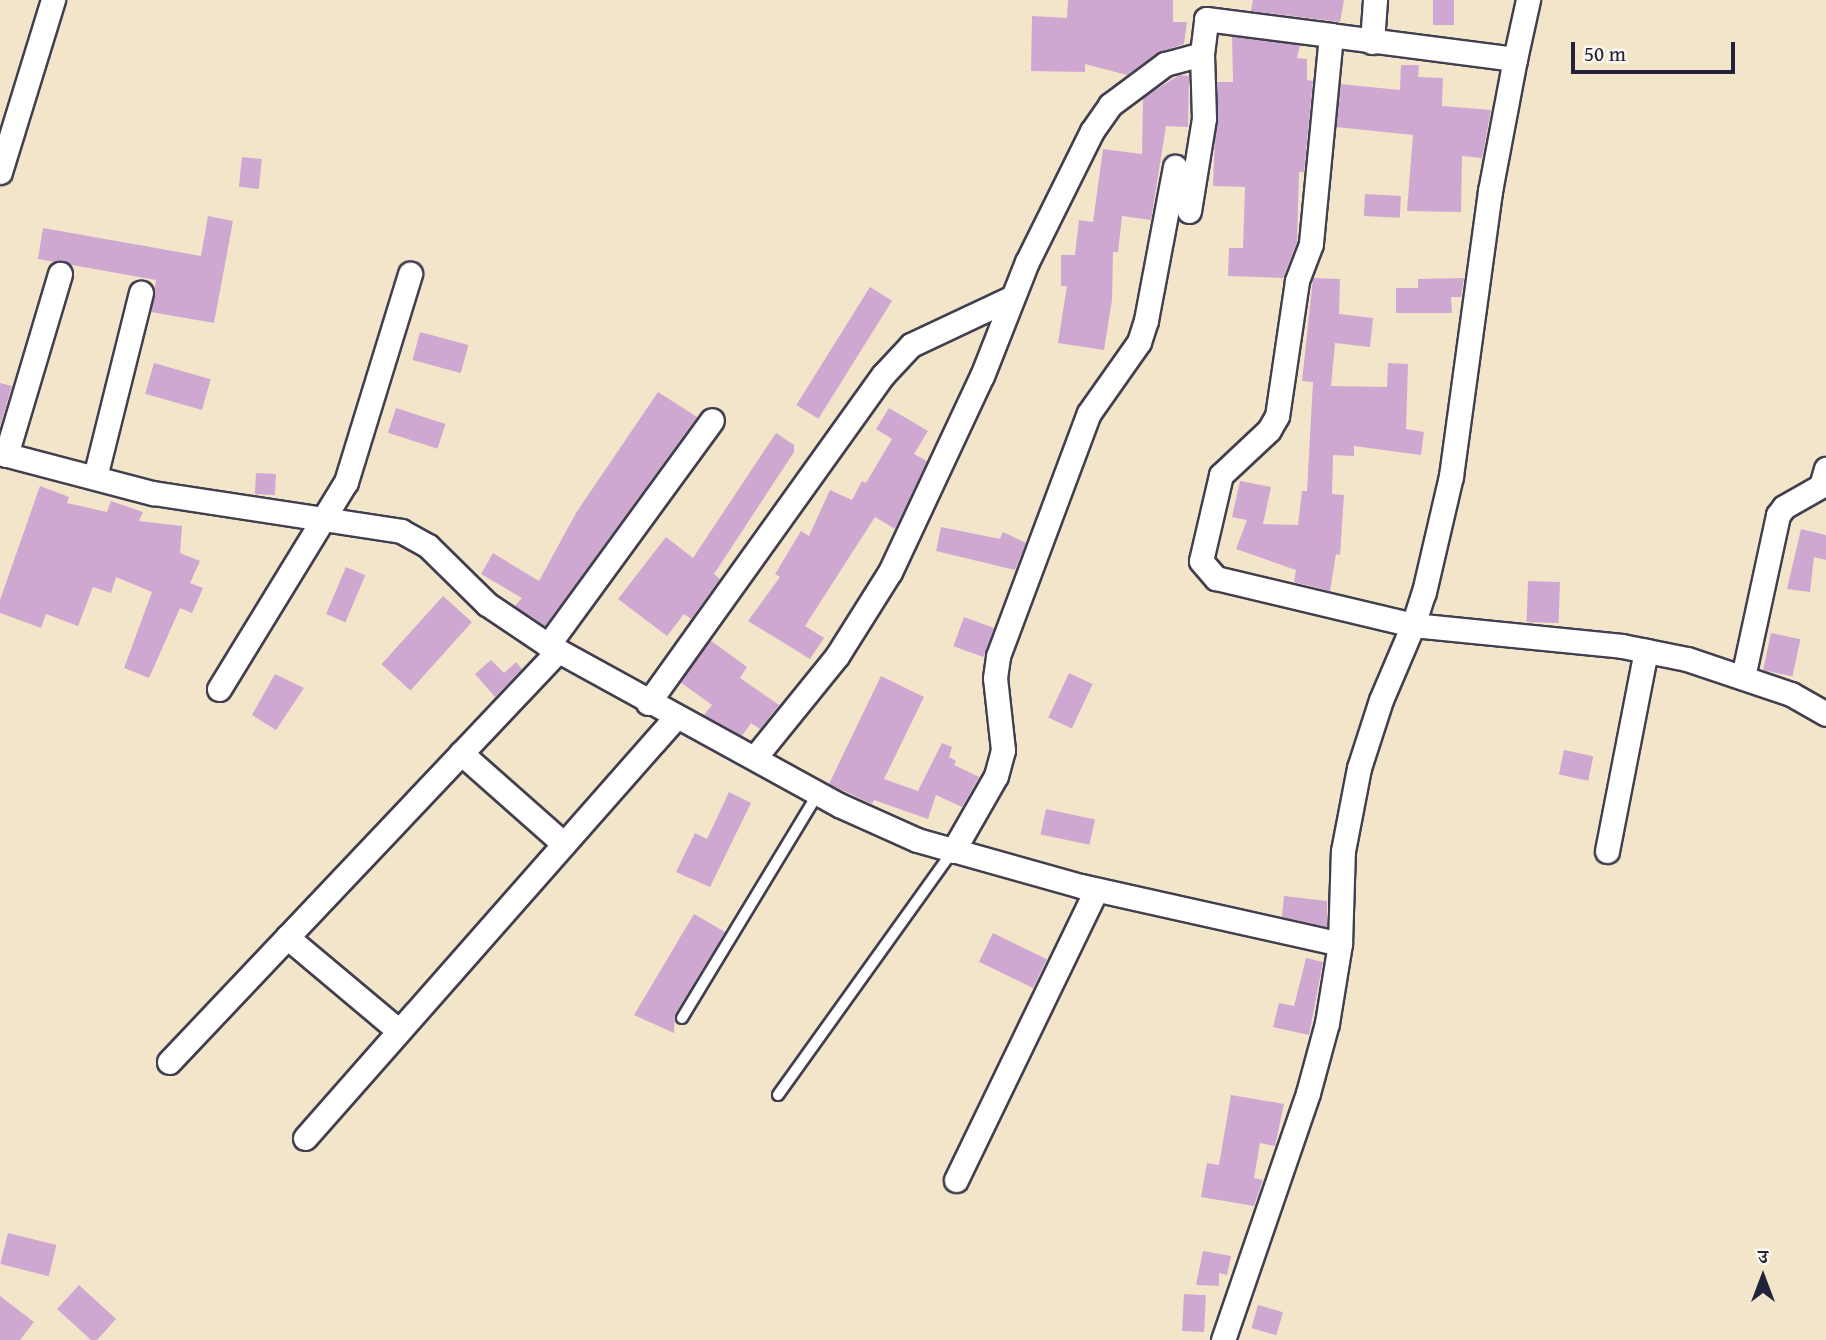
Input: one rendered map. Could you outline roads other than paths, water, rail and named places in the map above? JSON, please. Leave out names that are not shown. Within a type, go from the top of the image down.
[{"type":"street","points":[[0,172],[54,0]]},
{"type":"street","points":[[1372,42],[1375,0]]},
{"type":"street","points":[[1223,1340],[1308,1093],[1327,1023],[1340,944],[1343,850],[1359,768],[1381,700],[1413,625],[1451,476],[1490,191],[1528,0]]},
{"type":"street","points":[[1189,211],[1204,118],[1202,54],[1206,19],[1515,59]]},
{"type":"street","points":[[1331,35],[1311,244],[1297,281],[1277,416],[1269,430],[1234,459],[1222,475],[1201,561],[1216,578],[1413,625],[1646,651],[1743,677],[1791,694],[1826,714]]},
{"type":"street","points":[[756,756],[837,656],[890,572],[982,376],[1011,298],[1092,131],[1110,105],[1165,64],[1202,54]]},
{"type":"street","points":[[953,851],[996,776],[1003,750],[995,678],[998,656],[1089,413],[1139,342],[1146,320],[1175,167]]},
{"type":"street","points":[[60,274],[3,454],[153,493],[325,522],[365,525],[410,536],[428,547],[487,604],[553,648],[675,718],[756,756],[818,793],[918,840],[1096,890],[1340,944]]},
{"type":"street","points":[[219,689],[325,522],[361,443],[410,274]]},
{"type":"street","points":[[95,477],[141,293]]},
{"type":"street","points":[[649,703],[883,375],[911,345],[1011,298]]},
{"type":"street","points":[[169,1062],[461,753],[553,648],[712,421]]},
{"type":"street","points":[[1743,677],[1778,515],[1784,506],[1821,486],[1826,469]]},
{"type":"street","points":[[1607,851],[1646,651]]},
{"type":"street","points":[[304,1138],[675,718]]},
{"type":"street","points":[[461,753],[564,844]]},
{"type":"street","points":[[956,1180],[1096,890]]},
{"type":"street","points":[[287,937],[399,1031]]},
{"type":"lane","points":[[682,1018],[818,793]]},
{"type":"lane","points":[[778,1095],[953,851]]}]
